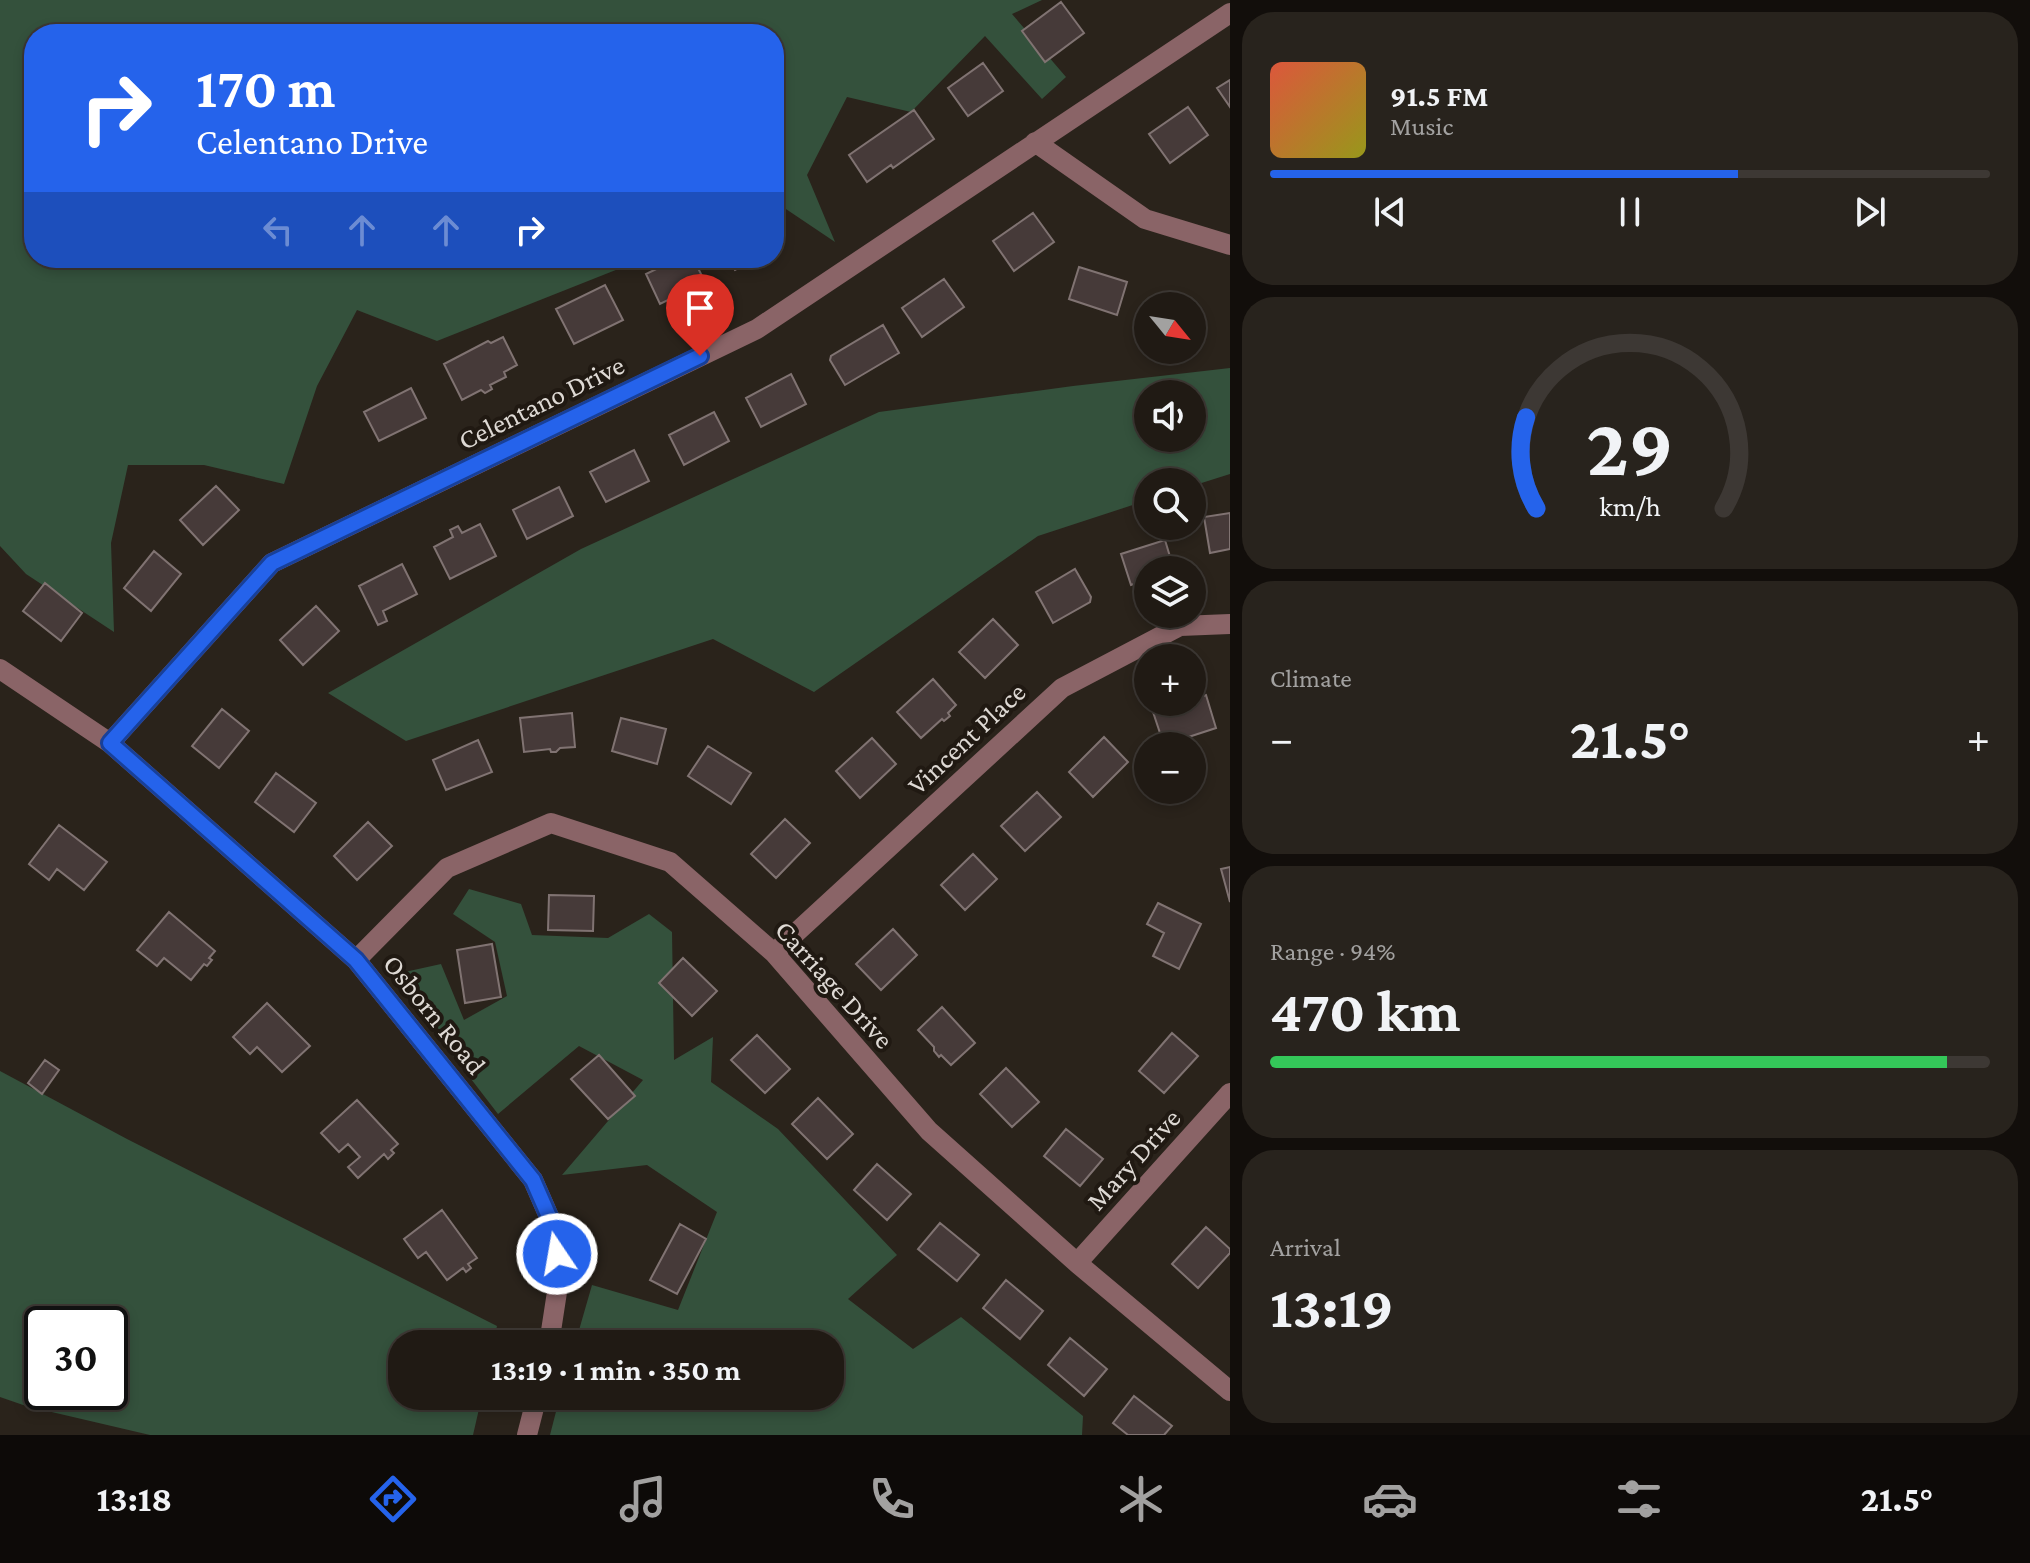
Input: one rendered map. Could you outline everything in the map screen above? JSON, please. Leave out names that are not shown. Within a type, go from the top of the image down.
[{"type":"street","name":"Celentano Drive","points":[[110,743],[272,563],[757,329],[1230,13]]},
{"type":"street","points":[[1035,142],[1145,219],[1230,245]]},
{"type":"street","name":"Vincent Place","points":[[774,953],[1062,688],[1180,626],[1230,624]]},
{"type":"street","name":"Osborn Road","points":[[0,669],[110,743],[356,960],[533,1180],[554,1228],[559,1279],[551,1330]]},
{"type":"street","name":"Carriage Drive","points":[[356,960],[447,868],[551,823],[670,862],[774,953],[929,1131],[1077,1263],[1230,1391]]},
{"type":"street","name":"Mary Drive","points":[[1077,1263],[1230,1093]]},
{"type":"street","points":[[527,1435],[533,1410]]},
{"type":"green space","points":[[0,0],[1042,0],[1012,14],[1066,77],[1042,99],[985,36],[911,112],[847,97],[807,175],[835,242],[784,208],[784,24],[24,24],[24,268],[621,268],[437,341],[357,310],[317,386],[284,484],[204,465],[128,465],[111,543],[114,632],[26,574],[0,546]]},
{"type":"green space","points":[[1230,368],[1230,474],[1206,482],[1206,468],[1134,468],[1134,505],[1038,536],[814,692],[713,639],[406,741],[328,693],[581,549],[879,412],[1073,386]]},
{"type":"green space","points":[[469,889],[521,904],[532,935],[608,938],[649,914],[672,932],[674,1060],[713,1037],[711,1082],[778,1129],[897,1255],[848,1299],[913,1349],[961,1317],[1083,1416],[1082,1435],[550,1435],[556,1410],[844,1410],[844,1330],[579,1330],[592,1285],[678,1310],[717,1212],[647,1165],[562,1175],[643,1080],[579,1046],[498,1114],[391,975],[441,964],[464,1020],[507,996],[495,942],[453,914]]},
{"type":"green space","points":[[0,1071],[127,1139],[497,1326],[496,1330],[388,1330],[388,1410],[479,1410],[473,1435],[150,1435],[43,1410],[128,1410],[128,1306],[24,1306],[24,1405],[0,1397]]},
{"type":"building","points":[[1061,2],[1084,33],[1045,62],[1022,31]]},
{"type":"building","points":[[983,63],[1003,91],[968,116],[948,88]]},
{"type":"building","points":[[1230,80],[1230,107],[1217,88]]},
{"type":"building","points":[[1188,107],[1208,135],[1170,163],[1149,134]]},
{"type":"building","points":[[914,110],[934,139],[867,182],[849,155]]},
{"type":"building","points":[[1033,213],[1054,242],[1014,271],[993,241]]},
{"type":"building","points":[[1079,267],[1127,282],[1117,315],[1069,299]]},
{"type":"building","points":[[658,268],[698,268],[705,282],[660,304],[646,274]]},
{"type":"building","points":[[944,279],[964,307],[922,337],[902,308]]},
{"type":"building","points":[[605,285],[623,320],[574,344],[556,309]]},
{"type":"building","points":[[883,325],[899,353],[845,385],[830,360],[831,356]]},
{"type":"building","points":[[503,337],[517,365],[504,372],[506,377],[490,385],[492,389],[485,393],[481,390],[462,400],[444,364],[488,341],[491,343]]},
{"type":"building","points":[[791,374],[806,404],[761,427],[746,398]]},
{"type":"building","points":[[411,388],[426,418],[379,441],[364,412]]},
{"type":"building","points":[[714,412],[729,441],[684,465],[669,435]]},
{"type":"building","points":[[634,450],[649,481],[606,502],[590,472]]},
{"type":"building","points":[[216,486],[239,510],[203,545],[180,520]]},
{"type":"building","points":[[559,487],[573,516],[527,539],[513,510]]},
{"type":"building","points":[[1230,513],[1230,549],[1210,553],[1206,517]]},
{"type":"building","points":[[480,524],[496,556],[450,579],[434,547],[453,537],[450,530],[458,526],[462,533]]},
{"type":"building","points":[[1165,540],[1170,556],[1134,556],[1134,584],[1131,585],[1121,554]]},
{"type":"building","points":[[154,551],[181,574],[151,611],[124,588]]},
{"type":"building","points":[[402,564],[417,594],[383,611],[387,621],[378,625],[359,586]]},
{"type":"building","points":[[1075,569],[1091,597],[1090,602],[1053,623],[1036,592]]},
{"type":"building","points":[[45,583],[82,613],[61,641],[23,611]]},
{"type":"building","points":[[316,606],[339,631],[303,665],[280,640]]},
{"type":"building","points":[[993,619],[1018,645],[985,678],[959,652]]},
{"type":"building","points":[[933,679],[956,705],[948,713],[950,716],[944,721],[942,719],[921,738],[897,712]]},
{"type":"building","points":[[1206,695],[1216,728],[1204,732],[1160,732],[1154,716],[1206,716]]},
{"type":"building","points":[[222,709],[249,731],[219,768],[192,746]]},
{"type":"building","points":[[572,713],[575,747],[560,748],[556,752],[550,749],[524,752],[520,718]]},
{"type":"building","points":[[621,718],[666,729],[657,764],[612,751]]},
{"type":"building","points":[[1104,737],[1128,762],[1093,797],[1069,772]]},
{"type":"building","points":[[872,738],[896,764],[860,798],[836,771]]},
{"type":"building","points":[[478,740],[492,772],[446,790],[433,760]]},
{"type":"building","points":[[708,746],[751,773],[731,804],[688,776]]},
{"type":"building","points":[[276,773],[316,803],[294,832],[255,802]]},
{"type":"building","points":[[1037,792],[1061,817],[1025,851],[1001,826]]},
{"type":"building","points":[[785,819],[810,843],[776,878],[751,854]]},
{"type":"building","points":[[368,822],[392,846],[357,880],[334,856]]},
{"type":"building","points":[[59,825],[107,862],[84,890],[57,869],[49,880],[29,864]]},
{"type":"building","points":[[973,854],[997,879],[965,910],[941,885]]},
{"type":"building","points":[[1230,867],[1230,902],[1221,869]]},
{"type":"building","points":[[549,895],[594,896],[593,931],[548,930]]},
{"type":"building","points":[[1158,903],[1201,924],[1179,969],[1153,956],[1164,933],[1147,924]]},
{"type":"building","points":[[169,912],[215,951],[209,958],[212,960],[207,966],[204,964],[191,980],[164,958],[157,966],[137,950]]},
{"type":"building","points":[[893,929],[917,955],[881,990],[856,964]]},
{"type":"building","points":[[492,944],[501,997],[465,1003],[457,950]]},
{"type":"building","points":[[683,958],[717,991],[692,1016],[659,983]]},
{"type":"building","points":[[267,1003],[310,1046],[282,1072],[257,1047],[250,1054],[233,1037]]},
{"type":"building","points":[[942,1007],[975,1043],[951,1065],[941,1055],[939,1057],[918,1030]]},
{"type":"building","points":[[1172,1033],[1198,1056],[1164,1093],[1139,1071]]},
{"type":"building","points":[[757,1035],[790,1069],[765,1093],[731,1060]]},
{"type":"building","points":[[599,1055],[635,1096],[608,1119],[571,1079]]},
{"type":"building","points":[[45,1060],[59,1070],[42,1094],[28,1083]]},
{"type":"building","points":[[1006,1068],[1039,1102],[1012,1127],[980,1094]]},
{"type":"building","points":[[818,1098],[853,1134],[827,1159],[792,1124]]},
{"type":"building","points":[[357,1100],[398,1144],[391,1150],[394,1153],[388,1159],[384,1154],[358,1178],[348,1167],[360,1157],[348,1144],[339,1152],[321,1133]]},
{"type":"building","points":[[1066,1129],[1103,1159],[1080,1186],[1044,1156]]},
{"type":"building","points":[[877,1164],[911,1194],[887,1220],[854,1190]]},
{"type":"building","points":[[442,1210],[477,1258],[468,1264],[471,1268],[466,1272],[463,1268],[447,1280],[426,1252],[418,1258],[404,1239]]},
{"type":"building","points":[[940,1223],[979,1255],[957,1281],[918,1249]]},
{"type":"building","points":[[680,1224],[706,1239],[677,1294],[650,1280]]},
{"type":"building","points":[[1206,1227],[1230,1249],[1230,1253],[1198,1288],[1172,1264]]},
{"type":"building","points":[[1006,1280],[1043,1311],[1020,1339],[983,1308]]},
{"type":"building","points":[[1070,1338],[1107,1369],[1084,1396],[1048,1365]]},
{"type":"building","points":[[1134,1396],[1172,1426],[1164,1435],[1128,1435],[1113,1423]]},
{"type":"route","points":[[557,1254],[554,1228],[533,1180],[356,960],[110,743],[272,563],[700,356]]}]
